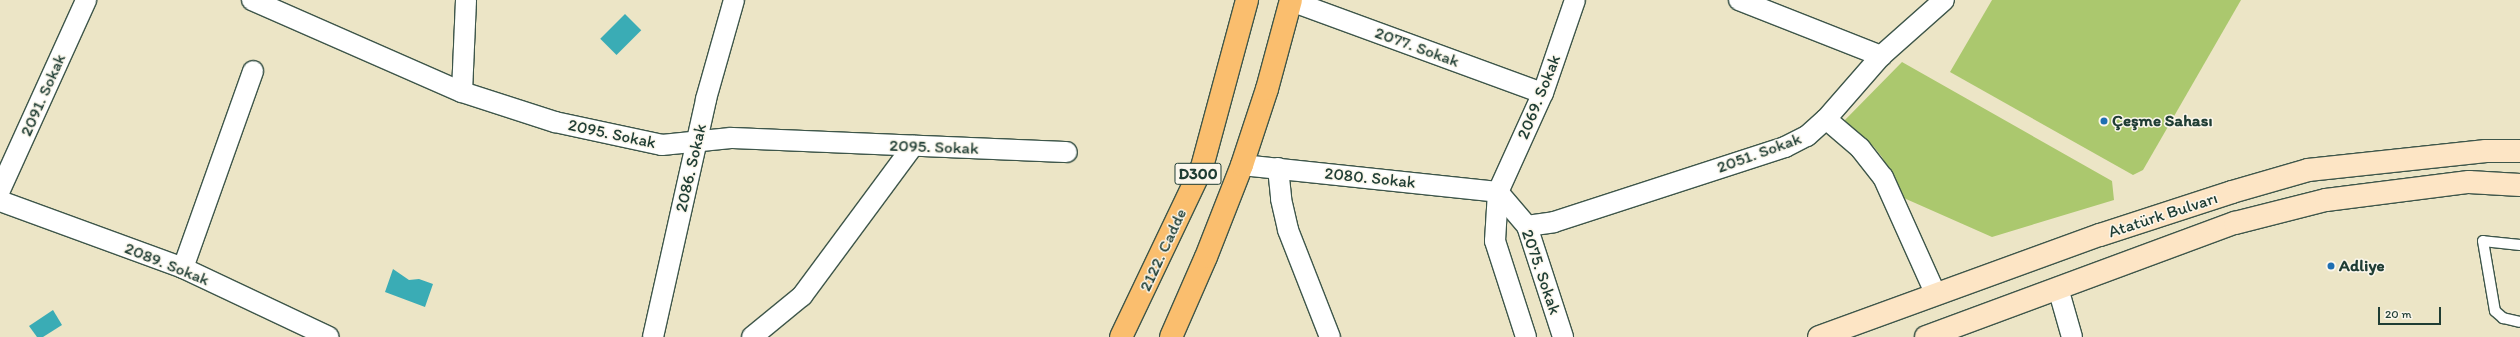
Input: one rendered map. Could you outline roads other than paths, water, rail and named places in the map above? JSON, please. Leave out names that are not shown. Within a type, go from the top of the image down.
[{"type":"highway","name":"2122. Cadde","points":[[1121,337],[1202,167],[1247,0]]},
{"type":"highway","name":"D300","points":[[1171,337],[1206,257],[1242,165],[1267,90],[1291,1]]},
{"type":"main road","name":"Atatürk Bulvarı","points":[[1819,337],[2100,235],[2232,192],[2308,170],[2486,151],[2520,151]]},
{"type":"main road","name":"Atatürk Bulvarı","points":[[1926,337],[2236,224],[2326,200],[2469,182],[2520,185]]},
{"type":"street","name":"2091. Sokak","points":[[0,190],[86,0]]},
{"type":"street","name":"2095. Sokak","points":[[252,0],[462,92],[555,122],[654,143],[696,142],[731,138],[1067,152]]},
{"type":"street","points":[[462,92],[466,0]]},
{"type":"street","name":"2086. Sokak","points":[[653,337],[696,142],[734,0]]},
{"type":"street","name":"2069. Sokak","points":[[1498,192],[1543,93],[1576,0]]},
{"type":"street","points":[[1739,0],[1881,56]]},
{"type":"street","name":"2051. Sokak","points":[[1527,226],[1554,222],[1785,147],[1807,136],[1826,119],[1881,56],[1944,0]]},
{"type":"street","name":"2077. Sokak","points":[[1291,1],[1543,93]]},
{"type":"street","points":[[183,268],[253,71]]},
{"type":"street","points":[[1826,119],[1860,148],[1883,177],[1936,295]]},
{"type":"street","points":[[752,337],[802,296],[913,146]]},
{"type":"street","name":"2080. Sokak","points":[[1242,165],[1498,192]]},
{"type":"street","points":[[1278,168],[1280,199],[1288,230],[1330,337]]},
{"type":"street","points":[[1498,192],[1495,241],[1526,337]]},
{"type":"street","name":"2075. Sokak","points":[[1498,192],[1527,226],[1563,337]]},
{"type":"street","name":"2089. Sokak","points":[[0,201],[183,268],[327,337]]},
{"type":"street","points":[[2058,288],[2072,337]]},
{"type":"lane","points":[[2520,245],[2482,241],[2495,311],[2503,318],[2520,322]]},
{"type":"water","points":[[625,14],[641,30],[617,55],[600,39]]},
{"type":"water","points":[[393,269],[409,280],[419,279],[433,284],[425,307],[385,292]]},
{"type":"water","points":[[53,310],[62,325],[43,337],[37,337],[29,326]]},
{"type":"place","name":"Çeşme Sahası","points":[[2104,121]]},
{"type":"place","name":"Adliye","points":[[2331,266]]}]
